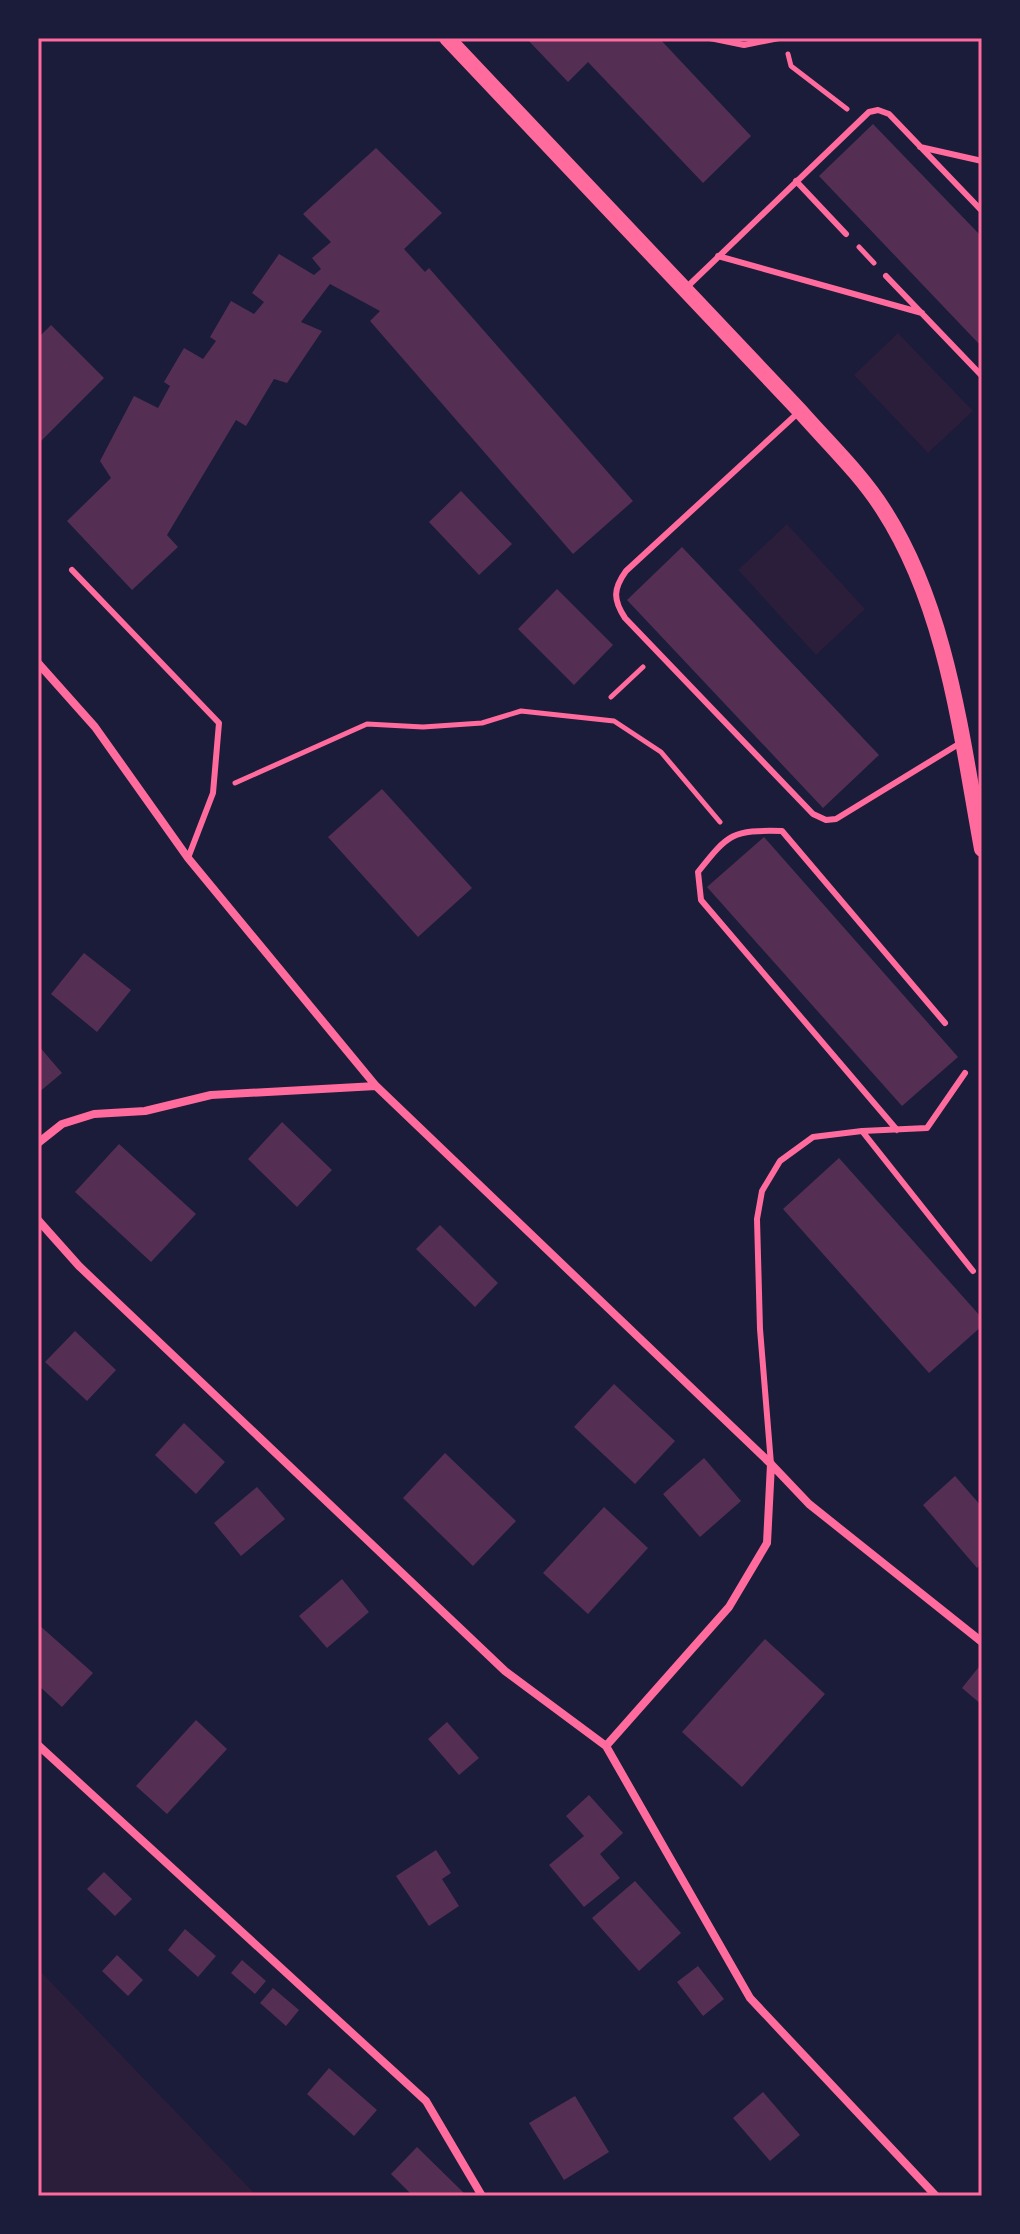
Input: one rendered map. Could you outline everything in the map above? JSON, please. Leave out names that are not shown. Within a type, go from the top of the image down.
[{"type":"main road","points":[[447,38],[800,411],[871,492],[894,527],[914,567],[944,658],[982,849]]},
{"type":"street","points":[[38,663],[95,727],[188,858],[376,1086],[809,1504],[982,1642]]},
{"type":"street","points":[[38,1143],[62,1124],[94,1114],[145,1111],[211,1095],[376,1086]]},
{"type":"street","points":[[38,1220],[79,1266],[505,1671],[606,1746],[750,1998],[936,2196]]},
{"type":"street","points":[[606,1746],[729,1607],[767,1543],[771,1464]]},
{"type":"street","points":[[38,1745],[426,2101],[482,2196]]},
{"type":"lane","points":[[710,38],[744,45],[779,38]]},
{"type":"lane","points":[[685,290],[869,112],[878,110],[889,114],[982,211]]},
{"type":"lane","points":[[920,147],[982,161]]},
{"type":"lane","points":[[796,181],[846,234]]},
{"type":"lane","points":[[718,256],[922,313]]},
{"type":"lane","points":[[886,276],[982,376]]},
{"type":"lane","points":[[800,411],[626,571],[616,584],[615,603],[625,618],[813,814],[826,820],[836,819],[962,742]]},
{"type":"lane","points":[[72,570],[219,723],[213,793],[188,858]]},
{"type":"lane","points":[[897,1130],[701,900],[698,872],[724,839],[747,830],[782,831],[945,1023]]},
{"type":"lane","points":[[771,1464],[760,1329],[757,1219],[762,1191],[780,1161],[813,1137],[927,1128],[965,1073]]},
{"type":"lane","points":[[862,1131],[973,1271]]},
{"type":"path","points":[[791,66],[860,119]]},
{"type":"path","points":[[846,234],[886,276]]},
{"type":"path","points":[[611,697],[659,653]]},
{"type":"path","points":[[213,793],[367,724],[423,727],[482,723],[521,711],[614,721],[661,752],[732,836]]},
{"type":"shaded area","points":[[898,333],[973,411],[928,453],[854,375]]},
{"type":"shaded area","points":[[787,524],[865,609],[816,655],[738,570]]},
{"type":"shaded area","points":[[40,1971],[257,2196],[38,2196]]},
{"type":"building","points":[[526,38],[659,38],[751,136],[703,183],[588,62],[568,82]]},
{"type":"building","points":[[873,124],[982,237],[982,347],[819,176]]},
{"type":"building","points":[[376,148],[442,213],[404,249],[425,272],[429,268],[633,501],[573,554],[370,321],[380,311],[330,284],[301,322],[322,331],[287,383],[274,379],[246,426],[236,420],[167,535],[178,547],[132,590],[67,521],[111,478],[100,461],[134,396],[158,408],[170,386],[164,382],[184,348],[203,359],[216,341],[210,337],[231,301],[254,314],[264,302],[252,293],[279,254],[314,275],[321,269],[312,258],[331,242],[303,214]]},
{"type":"building","points":[[51,325],[104,378],[38,444],[38,338]]},
{"type":"building","points":[[461,491],[512,544],[479,575],[429,522]]},
{"type":"building","points":[[682,547],[879,755],[823,808],[627,600]]},
{"type":"building","points":[[557,589],[613,645],[574,685],[518,629]]},
{"type":"building","points":[[382,789],[472,888],[418,937],[328,837]]},
{"type":"building","points":[[764,837],[958,1057],[902,1106],[707,887]]},
{"type":"building","points":[[84,953],[131,990],[97,1032],[51,994]]},
{"type":"building","points":[[38,1045],[62,1073],[38,1093]]},
{"type":"building","points":[[282,1122],[332,1170],[297,1207],[248,1159]]},
{"type":"building","points":[[119,1144],[196,1214],[151,1262],[75,1192]]},
{"type":"building","points":[[839,1158],[982,1318],[982,1326],[929,1373],[783,1209]]},
{"type":"building","points":[[440,1225],[498,1283],[475,1307],[416,1249]]},
{"type":"building","points":[[75,1331],[116,1370],[87,1401],[45,1362]]},
{"type":"building","points":[[614,1384],[675,1441],[635,1484],[574,1427]]},
{"type":"building","points":[[184,1423],[225,1462],[196,1494],[155,1455]]},
{"type":"building","points":[[445,1453],[516,1521],[473,1566],[403,1498]]},
{"type":"building","points":[[704,1458],[741,1501],[700,1537],[663,1494]]},
{"type":"building","points":[[955,1476],[982,1507],[982,1563],[977,1568],[923,1505]]},
{"type":"building","points":[[257,1487],[285,1519],[241,1556],[214,1523]]},
{"type":"building","points":[[604,1507],[648,1548],[588,1614],[543,1573]]},
{"type":"building","points":[[342,1579],[369,1612],[327,1648],[299,1616]]},
{"type":"building","points":[[38,1624],[93,1673],[62,1707],[38,1685]]},
{"type":"building","points":[[765,1639],[825,1694],[742,1787],[682,1732]]},
{"type":"building","points":[[982,1663],[982,1705],[962,1688]]},
{"type":"building","points":[[196,1720],[227,1749],[167,1814],[136,1786]]},
{"type":"building","points":[[447,1722],[479,1758],[459,1775],[428,1739]]},
{"type":"building","points":[[589,1795],[623,1833],[600,1854],[620,1878],[584,1907],[549,1865],[584,1836],[566,1816]]},
{"type":"building","points":[[436,1850],[451,1873],[442,1879],[459,1906],[429,1926],[396,1876]]},
{"type":"building","points":[[104,1872],[132,1899],[115,1916],[87,1889]]},
{"type":"building","points":[[635,1881],[681,1933],[639,1971],[592,1918]]},
{"type":"building","points":[[185,1929],[216,1956],[198,1977],[168,1950]]},
{"type":"building","points":[[117,1955],[143,1980],[128,1996],[102,1971]]},
{"type":"building","points":[[242,1960],[266,1981],[255,1994],[231,1973]]},
{"type":"building","points":[[698,1966],[724,1999],[703,2016],[677,1982]]},
{"type":"building","points":[[273,1988],[299,2010],[286,2026],[260,2003]]},
{"type":"building","points":[[329,2068],[377,2110],[354,2136],[307,2094]]},
{"type":"building","points":[[763,2092],[800,2135],[770,2161],[733,2118]]},
{"type":"building","points":[[575,2096],[609,2152],[564,2180],[529,2123]]},
{"type":"building","points":[[417,2147],[467,2196],[413,2196],[391,2174]]}]
